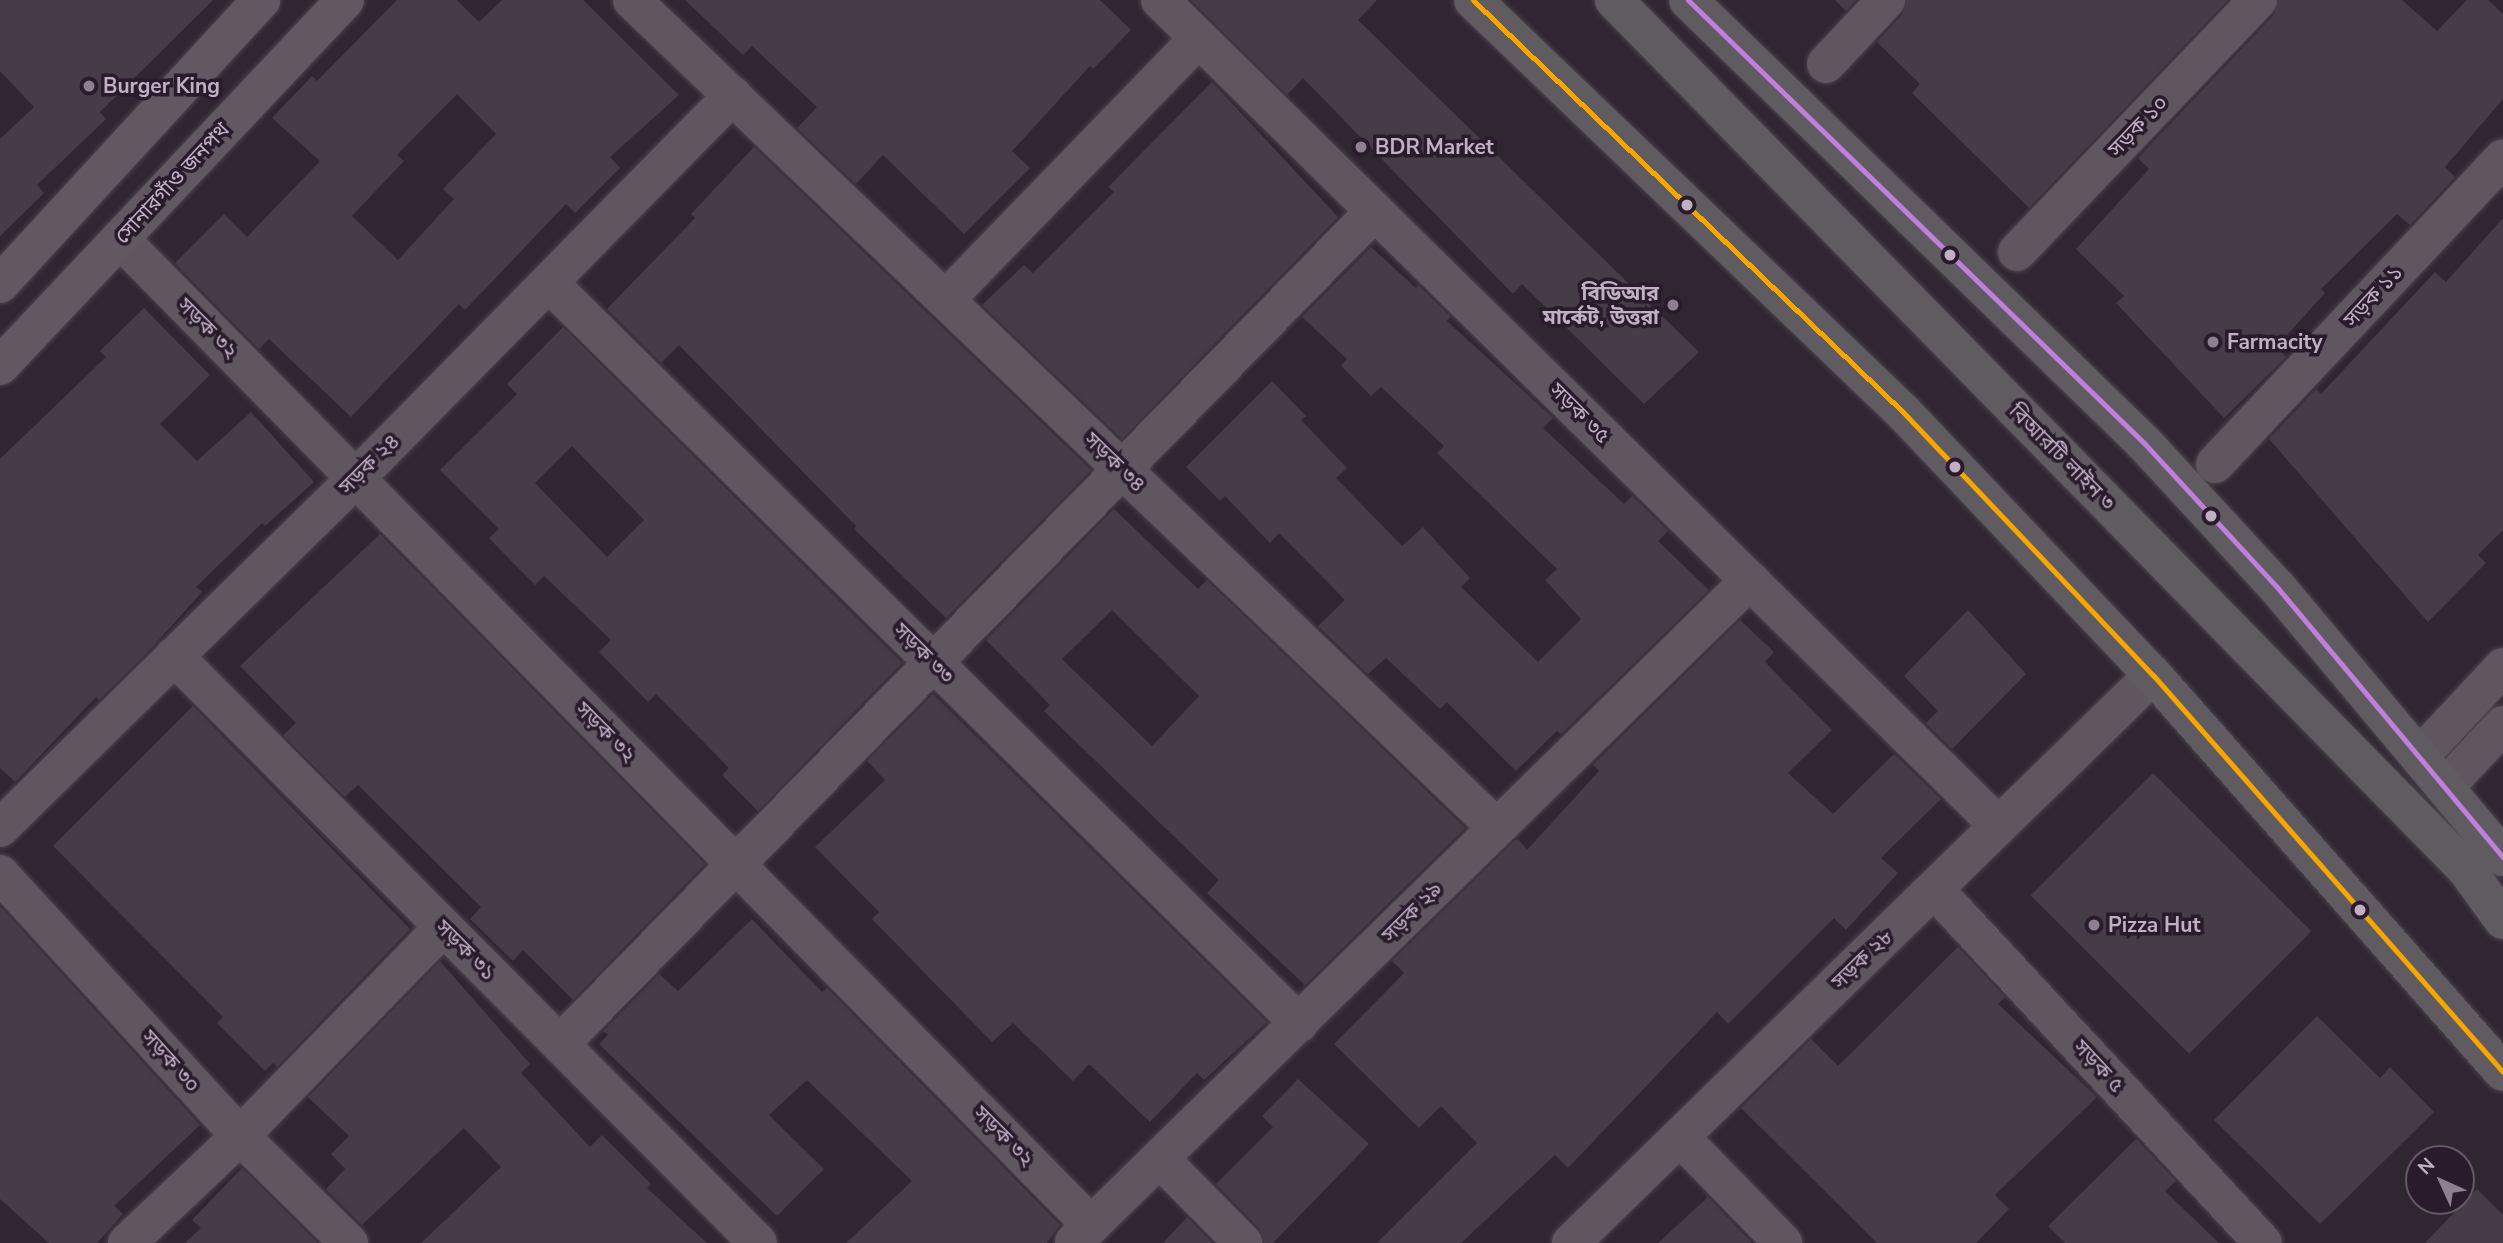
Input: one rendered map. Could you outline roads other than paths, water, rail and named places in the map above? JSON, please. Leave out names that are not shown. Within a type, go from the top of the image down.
[{"type":"highway","points":[[1473,0],[1903,412],[2153,675],[2503,1072]]},
{"type":"highway","name":"বিআরটি লাইন ৩","points":[[1614,0],[2466,869],[2503,920]]},
{"type":"highway","points":[[1688,0],[1800,113],[2144,443],[2277,587],[2503,857]]},
{"type":"highway","points":[[2466,869],[2503,898]]},
{"type":"main road","points":[[0,284],[261,0]]},
{"type":"main road","name":"সোনারগাঁও জনপথ","points":[[0,366],[345,0]]},
{"type":"street","name":"সড়ক ৩৫","points":[[1160,0],[1999,825]]},
{"type":"street","points":[[1826,64],[1886,0]]},
{"type":"street","name":"সড়ক ১০","points":[[2017,252],[2258,0]]},
{"type":"street","name":"সড়ক ৩৪","points":[[641,3],[733,95],[1497,828]]},
{"type":"street","points":[[946,299],[1199,38]]},
{"type":"street","name":"সড়ক ২৪","points":[[0,828],[355,478],[733,95]]},
{"type":"street","name":"সড়ক ১১","points":[[2215,464],[2503,158]]},
{"type":"street","points":[[560,1044],[1375,211]]},
{"type":"street","name":"সড়ক ৩২","points":[[120,239],[735,864],[1082,1234]]},
{"type":"street","name":"সড়ক ৩৩","points":[[549,283],[1299,1023]]},
{"type":"street","name":"সড়ক ২৯","points":[[1082,1234],[1161,1160],[1750,580]]},
{"type":"street","name":"সড়ক ৩১","points":[[174,656],[758,1243]]},
{"type":"street","points":[[2416,752],[2434,741],[2503,667]]},
{"type":"street","name":"সড়ক ২৮","points":[[1571,1243],[2153,675]]},
{"type":"street","points":[[2445,787],[2503,725]]},
{"type":"street","name":"সড়ক ৩০","points":[[0,874],[240,1136],[349,1243]]},
{"type":"street","name":"সড়ক ৫","points":[[1934,889],[2257,1241]]},
{"type":"street","points":[[127,1243],[240,1136],[443,927]]},
{"type":"street","points":[[1680,1137],[1783,1243]]},
{"type":"street","points":[[1161,1160],[1243,1243]]},
{"type":"place","name":"Burger King","points":[[89,86]]},
{"type":"place","name":"BDR Market","points":[[1361,147]]},
{"type":"place","name":"বিডিআর মার্কেট, উত্তরা","points":[[1673,305]]},
{"type":"place","name":"Farmacity","points":[[2213,342]]},
{"type":"place","name":"Pizza Hut","points":[[2094,925]]}]
